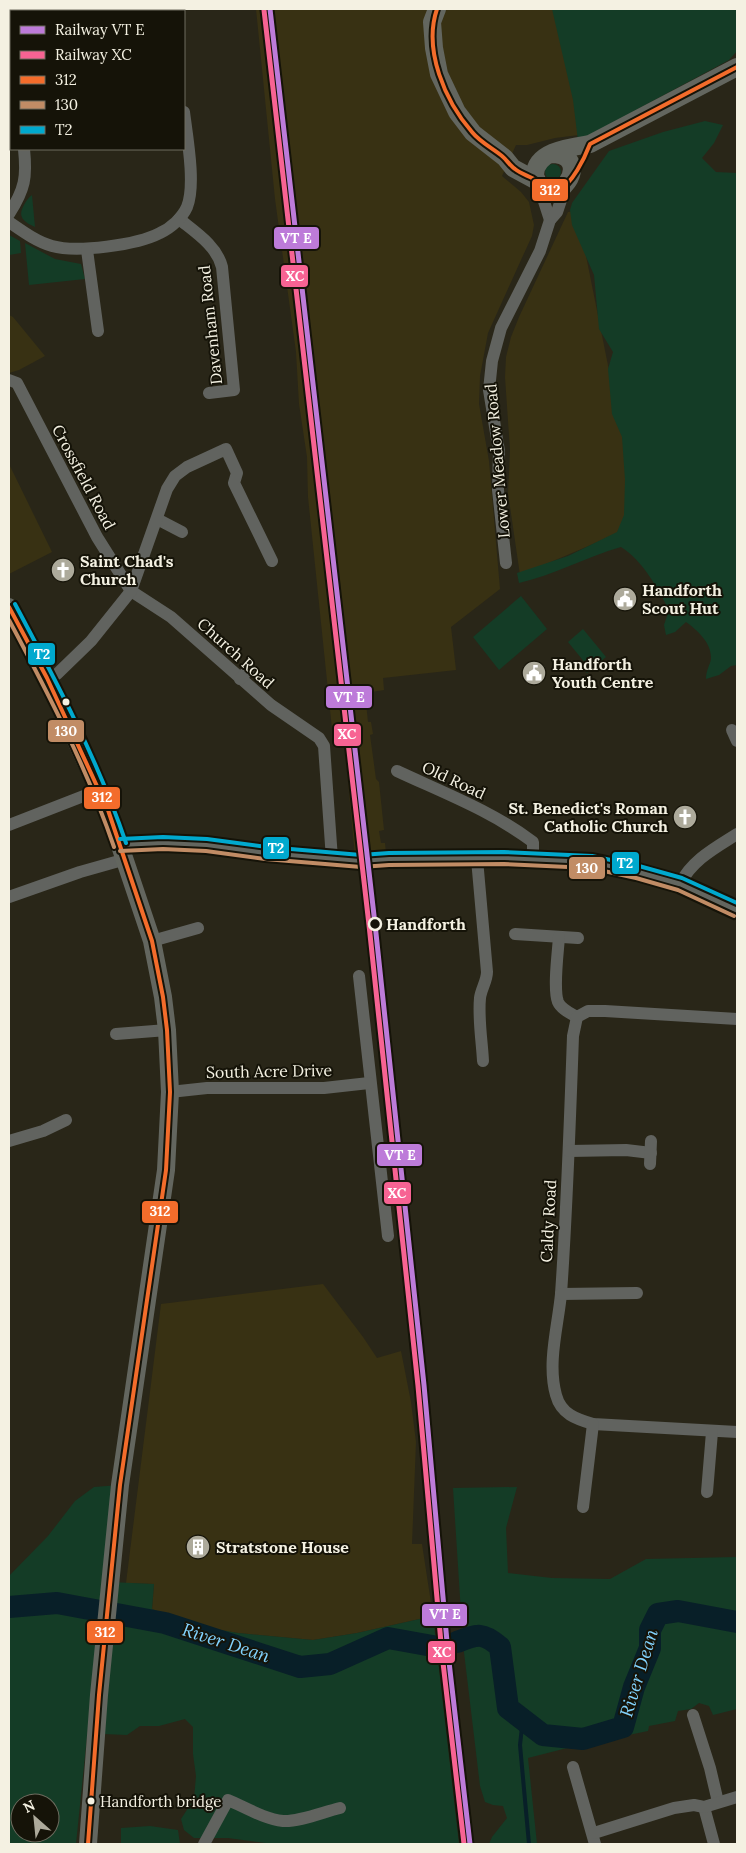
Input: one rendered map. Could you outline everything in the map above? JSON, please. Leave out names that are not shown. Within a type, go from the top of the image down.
[{"type":"street","points":[[437,9],[432,22],[439,74],[457,112],[473,133],[504,158],[513,168],[538,182],[547,190],[557,190],[569,181],[571,167],[569,162],[561,155],[504,158]]},
{"type":"street","points":[[550,220],[535,170],[536,164],[548,155],[590,144],[737,67]]},
{"type":"street","points":[[9,222],[52,246],[88,250],[145,239],[160,233],[179,219],[187,206],[191,187],[185,123]]},
{"type":"street","name":"Lower Meadow Road","points":[[506,563],[498,490],[499,451],[489,390],[492,361],[502,328],[540,251],[550,220],[558,212],[569,181],[587,154],[590,144]]},
{"type":"street","points":[[9,214],[26,176],[24,150]]},
{"type":"street","name":"Davenham Road","points":[[179,219],[213,249],[220,258],[222,267],[234,390],[209,393]]},
{"type":"street","points":[[88,250],[98,331]]},
{"type":"street","name":"Crossfield Road","points":[[9,380],[17,383],[97,537],[131,591]]},
{"type":"street","points":[[48,678],[57,674],[91,641],[131,591],[167,489],[175,476],[187,467],[226,449],[237,472],[234,483],[272,561]]},
{"type":"street","points":[[157,520],[182,532]]},
{"type":"street","name":"Church Road","points":[[131,591],[171,616],[271,706],[319,738],[324,746],[339,859]]},
{"type":"street","points":[[9,607],[48,678],[99,790],[123,852],[152,942],[163,996],[167,1030],[170,1092],[166,1170],[120,1485],[88,1844]]},
{"type":"street","points":[[240,679],[249,668]]},
{"type":"street","name":"Old Road","points":[[397,771],[515,828],[533,842],[533,859]]},
{"type":"street","points":[[9,825],[99,790]]},
{"type":"street","points":[[680,884],[688,869],[737,834]]},
{"type":"street","points":[[9,898],[80,872],[123,852],[163,843],[207,845],[266,853],[339,859],[570,860],[614,866],[680,884],[737,910]]},
{"type":"street","points":[[478,859],[487,972],[487,981],[481,995],[480,1006],[483,1061]]},
{"type":"street","points":[[152,942],[198,928]]},
{"type":"street","points":[[515,934],[578,938]]},
{"type":"street","points":[[559,937],[556,991],[559,1003],[565,1010],[577,1017],[588,1011],[605,1011],[737,1019]]},
{"type":"street","points":[[359,976],[388,1236]]},
{"type":"street","name":"Caldy Road","points":[[577,1017],[573,1036],[561,1294],[554,1349],[554,1379],[561,1407],[568,1414],[593,1424],[737,1432]]},
{"type":"street","points":[[116,1034],[167,1030]]},
{"type":"street","name":"South Acre Drive","points":[[170,1092],[207,1088],[324,1088],[370,1083]]},
{"type":"street","points":[[9,1141],[43,1131],[66,1120]]},
{"type":"street","points":[[569,1151],[626,1150],[651,1153]]},
{"type":"street","points":[[561,1294],[637,1294]]},
{"type":"street","points":[[583,1507],[593,1424]]},
{"type":"street","points":[[707,1492],[712,1432]]},
{"type":"street","points":[[693,1716],[710,1768],[718,1802]]},
{"type":"street","points":[[573,1767],[595,1839],[674,1808],[694,1805],[704,1807],[737,1797]]},
{"type":"street","points":[[204,1844],[228,1800],[269,1817],[284,1821],[340,1808]]},
{"type":"street","points":[[704,1807],[714,1844]]},
{"type":"shaded area","points":[[256,9],[562,9],[579,135],[555,138],[527,145],[516,145],[502,176],[521,192],[529,202],[534,225],[532,236],[488,333],[480,376],[479,404],[489,461],[500,589],[451,627],[456,670],[383,678],[384,690],[365,693],[368,722],[371,722],[373,734],[370,735],[376,779],[379,782],[384,830],[379,831],[381,843],[385,843],[386,853],[355,856],[343,729],[332,729],[308,497],[307,457],[299,404],[296,352],[275,199]]},
{"type":"shaded area","points":[[577,211],[623,440],[631,528],[520,575],[508,493],[510,450],[505,377],[506,357],[519,317],[568,212]]},
{"type":"shaded area","points":[[9,315],[13,317],[45,356],[19,370],[9,373]]},
{"type":"shaded area","points":[[9,464],[52,552],[9,574]]},
{"type":"shaded area","points":[[323,1284],[377,1358],[401,1351],[411,1402],[416,1442],[412,1544],[422,1544],[433,1616],[357,1633],[313,1640],[238,1633],[191,1625],[152,1609],[154,1584],[126,1583],[161,1304]]},
{"type":"green space","points":[[552,9],[737,9],[737,51],[729,60],[578,141],[573,100]]},
{"type":"green space","points":[[705,121],[723,125],[714,143],[702,158],[716,172],[737,173],[737,665],[731,666],[719,675],[706,679],[711,653],[706,642],[686,622],[675,632],[666,635],[664,625],[669,610],[643,567],[621,547],[532,580],[519,583],[517,573],[568,556],[617,532],[624,515],[625,480],[622,437],[612,414],[608,369],[613,352],[599,329],[594,275],[572,225],[570,210],[572,203],[609,151],[663,132]]},
{"type":"green space","points":[[553,164],[559,166],[561,172],[559,178],[553,180],[547,178],[545,172],[547,166]]},
{"type":"green space","points":[[32,195],[35,227],[23,219],[21,213],[27,200]]},
{"type":"green space","points":[[9,235],[20,241],[21,253],[9,255]]},
{"type":"green space","points":[[25,243],[55,259],[81,264],[85,279],[29,285]]},
{"type":"green space","points":[[521,596],[547,629],[499,670],[473,637]]},
{"type":"green space","points":[[583,629],[606,657],[587,673],[582,667],[586,664],[568,642]]},
{"type":"green space","points":[[120,1485],[110,1582],[154,1584],[152,1609],[191,1625],[238,1633],[313,1640],[357,1633],[433,1616],[459,1844],[273,1844],[228,1838],[194,1838],[184,1830],[181,1819],[194,1799],[196,1776],[193,1754],[193,1727],[185,1719],[159,1726],[140,1726],[127,1735],[103,1734],[94,1693],[87,1736],[76,1844],[9,1844],[9,1576],[48,1536],[75,1501],[94,1487]]},
{"type":"green space","points":[[517,1487],[506,1528],[508,1573],[552,1578],[610,1579],[646,1559],[737,1557],[737,1709],[713,1715],[709,1706],[699,1703],[691,1709],[678,1711],[675,1721],[649,1726],[648,1731],[528,1758],[537,1844],[489,1844],[492,1837],[507,1818],[503,1806],[485,1802],[480,1786],[463,1644],[453,1488]]},
{"type":"green space","points":[[150,1826],[178,1830],[180,1844],[121,1844],[121,1828]]},
{"type":"waterway","name":"River Dean","points":[[9,1607],[57,1603],[165,1623],[300,1667],[330,1664],[388,1638],[438,1647]]},
{"type":"waterway","name":"River Dean","points":[[457,1642],[475,1636],[484,1637],[494,1642],[500,1647],[508,1708],[543,1735],[583,1739],[623,1727],[634,1687],[650,1648],[650,1630],[658,1614],[678,1611],[737,1622]]},
{"type":"waterway","points":[[523,1718],[520,1745],[529,1844]]},
{"type":"transit line","points":[[270,9],[375,924],[424,1385],[448,1653],[470,1844]]},
{"type":"transit line","name":"312","points":[[437,9],[433,25],[435,58],[445,90],[453,105],[479,139],[502,156],[513,168],[532,178],[550,191],[558,190],[568,183],[590,144],[737,67]]},
{"type":"transit line","name":"T2","points":[[15,604],[61,692],[103,781],[126,843]]},
{"type":"transit line","name":"312","points":[[9,607],[47,678],[108,810],[152,941],[163,997],[167,1030],[170,1092],[166,1170],[120,1485],[99,1695],[88,1844]]},
{"type":"transit line","name":"130","points":[[9,620],[52,703],[92,788],[114,847]]},
{"type":"transit line","name":"T2","points":[[120,839],[163,837],[207,839],[267,847],[361,855],[504,852],[592,856],[682,878],[737,903]]},
{"type":"transit line","name":"130","points":[[120,851],[163,849],[206,851],[265,859],[361,867],[504,864],[590,868],[678,890],[734,916]]},
{"type":"rail line","name":"XC","points":[[264,10],[369,925],[418,1386],[442,1654],[464,1844]]},
{"type":"place","name":"Saint Chad's Church","points":[[63,570]]},
{"type":"place","name":"Handforth Scout Hut","points":[[625,599]]},
{"type":"place","name":"Handforth Youth Centre","points":[[534,673]]},
{"type":"place","name":"St. Benedict's Roman Catholic Church","points":[[685,817]]},
{"type":"place","name":"Handforth","points":[[375,924]]},
{"type":"place","name":"Stratstone House","points":[[198,1547]]},
{"type":"place","name":"Handforth bridge","points":[[91,1801]]}]
